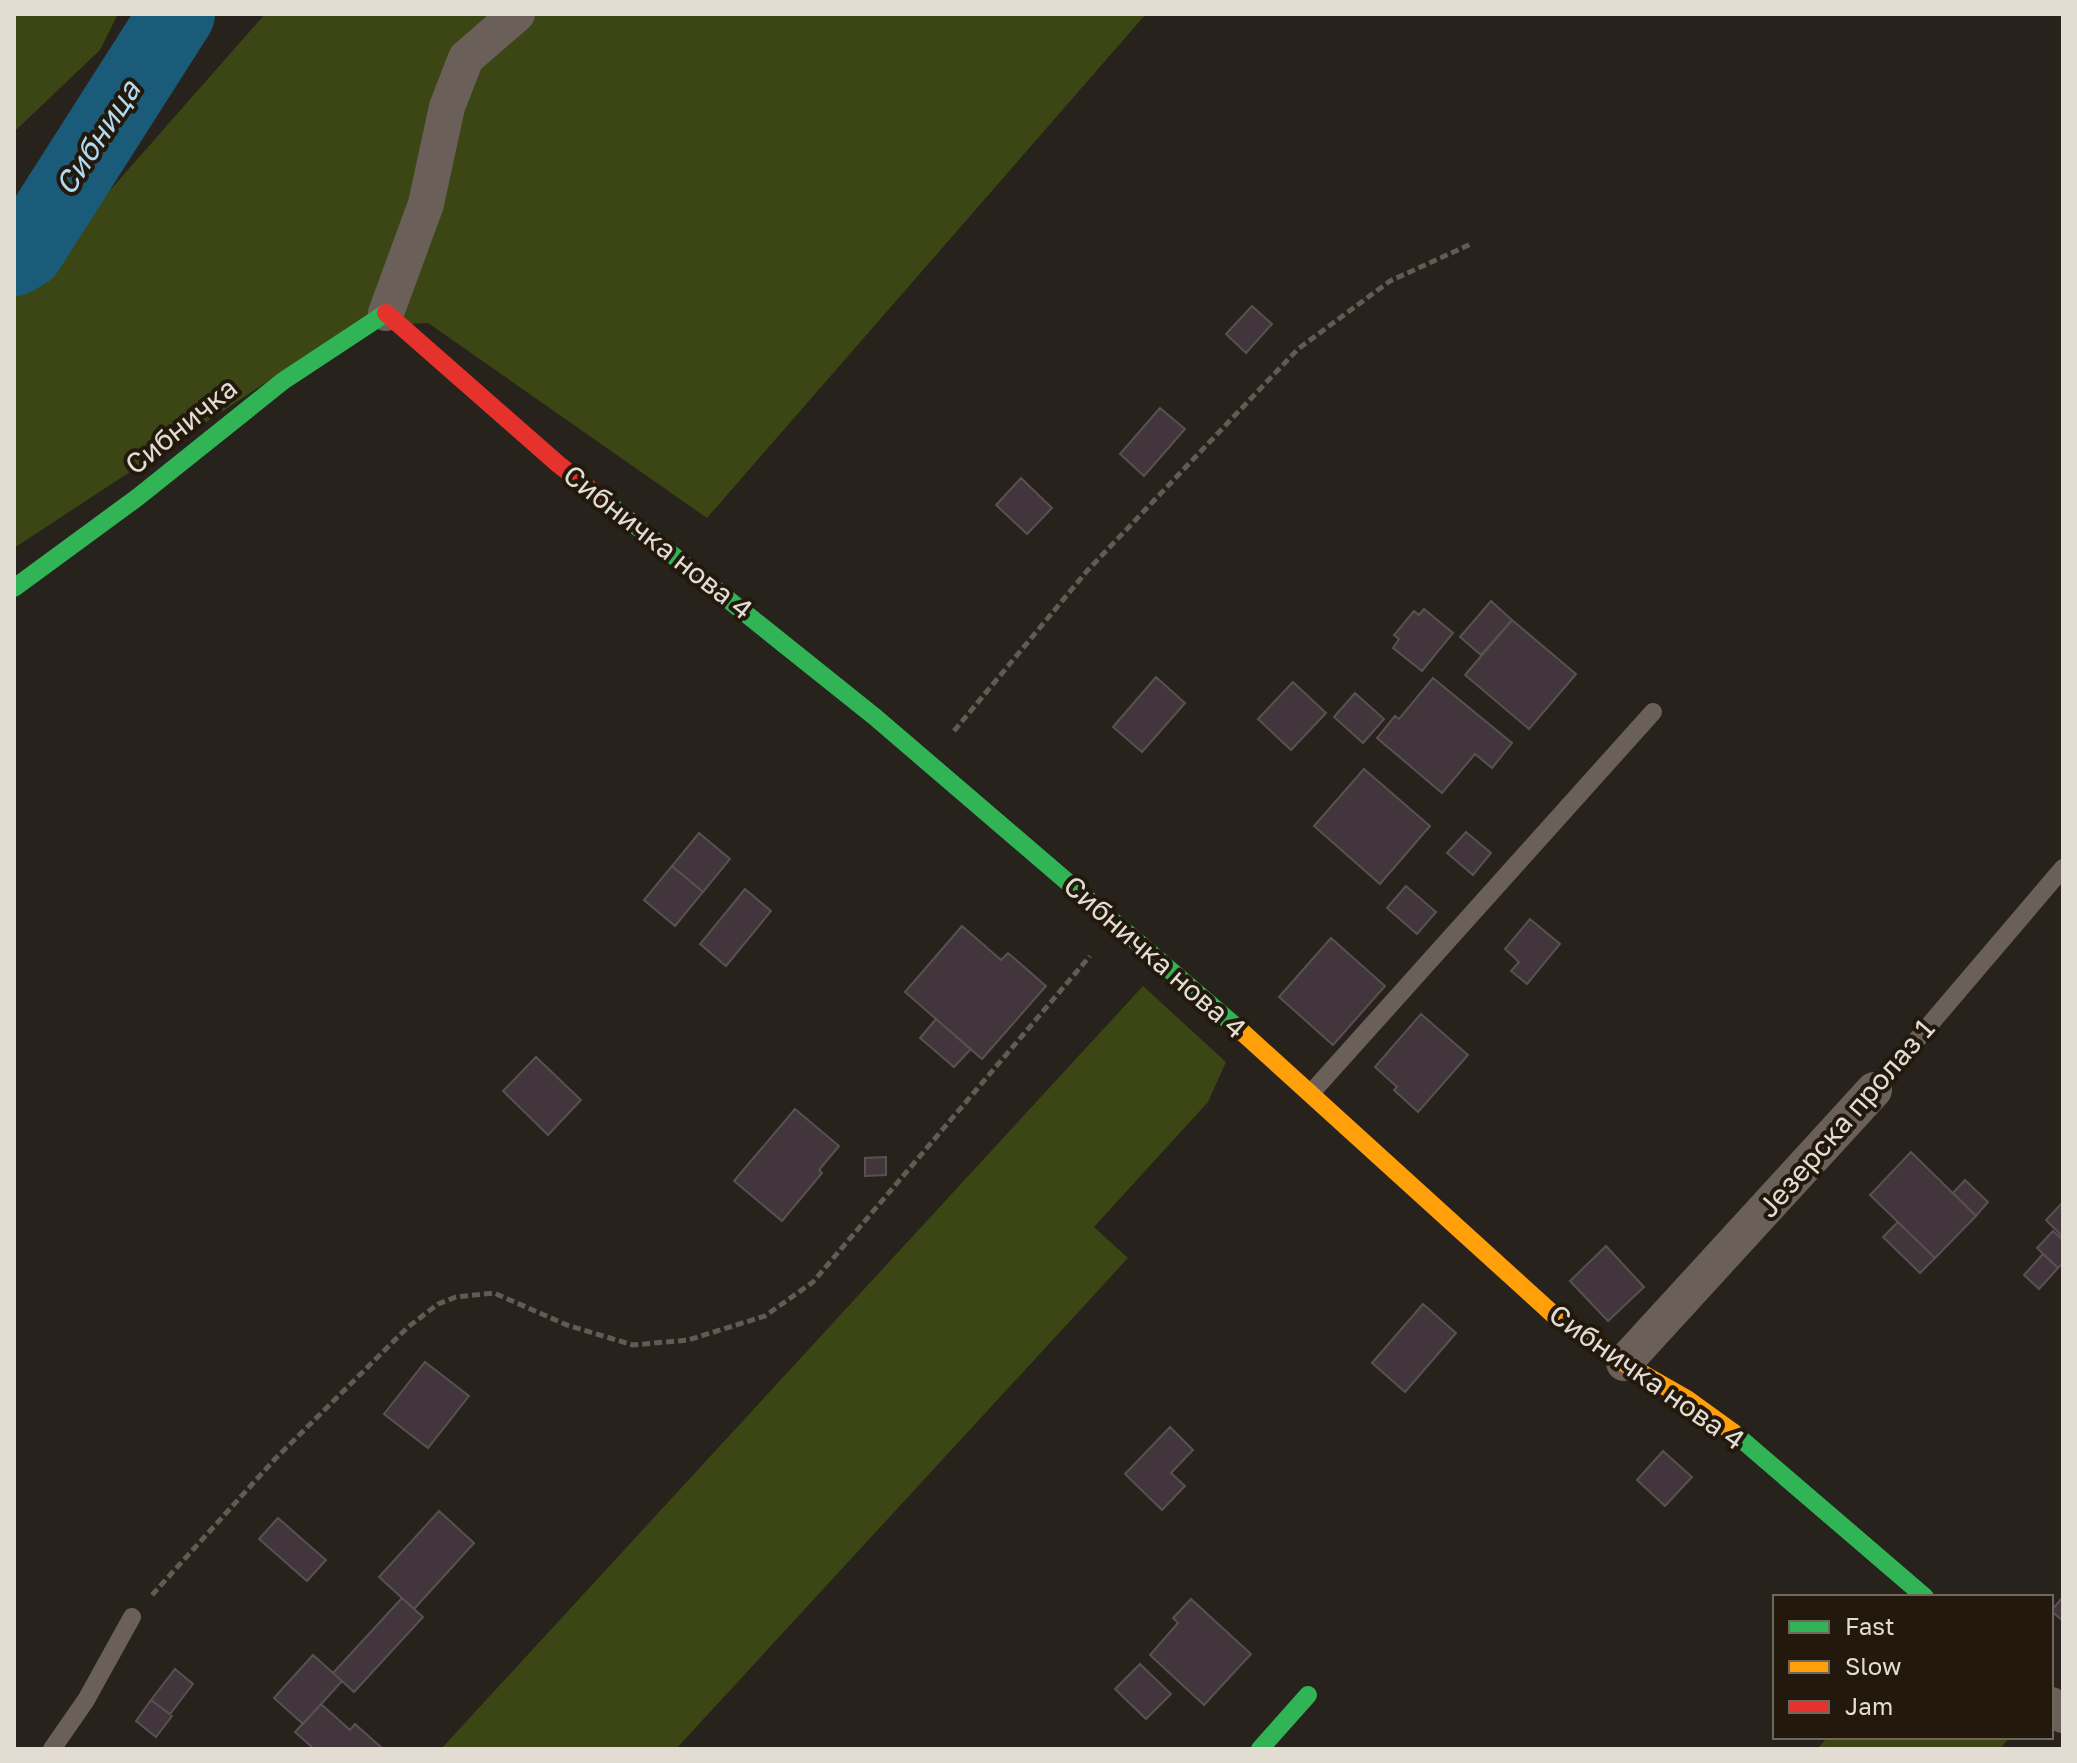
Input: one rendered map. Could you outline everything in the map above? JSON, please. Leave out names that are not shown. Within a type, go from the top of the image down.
[{"type":"street","points":[[386,313],[426,204],[447,107],[466,58],[517,14]]},
{"type":"street","name":"Сибничка","points":[[14,588],[138,497],[283,381],[386,313]]},
{"type":"street","name":"Сибничка нова 4","points":[[386,313],[558,464],[712,584],[928,762],[1117,924],[1311,1093],[1555,1316],[1624,1363],[1687,1399],[1739,1437],[1923,1595]]},
{"type":"street","name":"Језерска пролаз 1","points":[[1624,1363],[1874,1090]]},
{"type":"street","points":[[1260,1749],[1308,1695]]},
{"type":"lane","points":[[1311,1093],[1653,712]]},
{"type":"lane","name":"Језерска пролаз 1","points":[[1874,1090],[2063,868]]},
{"type":"lane","points":[[52,1749],[86,1700],[132,1617]]},
{"type":"path","points":[[928,762],[1087,571],[1298,349],[1390,281],[1473,243]]},
{"type":"path","points":[[132,1617],[275,1459],[408,1327],[438,1304],[456,1297],[494,1293],[567,1325],[633,1345],[688,1340],[765,1316],[813,1282],[1117,924]]},
{"type":"green space","points":[[14,14],[118,14],[100,50],[14,132]]},
{"type":"green space","points":[[265,14],[1146,14],[707,518],[428,323],[351,327],[14,548],[14,289],[38,272]]},
{"type":"green space","points":[[1143,986],[1226,1062],[1208,1102],[1094,1227],[1128,1258],[676,1749],[441,1749]]},
{"type":"green space","points":[[1826,1739],[2008,1739],[2000,1749],[1817,1749]]},
{"type":"building","points":[[1252,306],[1272,324],[1246,353],[1226,334]]},
{"type":"building","points":[[1160,408],[1185,429],[1144,476],[1120,454]]},
{"type":"building","points":[[1021,478],[1052,508],[1027,534],[996,505]]},
{"type":"building","points":[[1491,601],[1512,620],[1481,655],[1460,637]]},
{"type":"building","points":[[1424,609],[1453,633],[1422,671],[1393,648],[1399,639],[1394,635],[1414,611],[1419,615]]},
{"type":"building","points":[[1512,620],[1576,674],[1529,729],[1465,675]]},
{"type":"building","points":[[1156,677],[1185,703],[1142,752],[1113,727]]},
{"type":"building","points":[[1433,678],[1512,743],[1492,768],[1475,754],[1442,793],[1377,738],[1395,716],[1399,719]]},
{"type":"building","points":[[1293,682],[1326,713],[1291,750],[1258,719]]},
{"type":"building","points":[[1355,693],[1384,719],[1363,743],[1334,717]]},
{"type":"building","points":[[1364,769],[1430,826],[1380,884],[1314,826]]},
{"type":"building","points":[[1466,832],[1491,853],[1473,875],[1447,853]]},
{"type":"building","points":[[699,833],[730,859],[703,892],[672,866]]},
{"type":"building","points":[[672,866],[703,892],[675,926],[644,900]]},
{"type":"building","points":[[1406,886],[1436,912],[1417,934],[1387,908]]},
{"type":"building","points":[[745,889],[771,911],[726,966],[700,944]]},
{"type":"building","points":[[1530,919],[1560,944],[1527,984],[1511,971],[1519,962],[1505,949]]},
{"type":"building","points":[[962,926],[1001,960],[1008,953],[1046,986],[982,1059],[905,992]]},
{"type":"building","points":[[1331,938],[1385,986],[1333,1045],[1279,997]]},
{"type":"building","points":[[1421,1014],[1468,1055],[1418,1112],[1375,1067]]},
{"type":"building","points":[[936,1019],[971,1049],[954,1067],[920,1038]]},
{"type":"building","points":[[536,1057],[581,1100],[548,1135],[503,1091]]},
{"type":"building","points":[[795,1109],[839,1146],[819,1170],[822,1173],[782,1221],[734,1181]]},
{"type":"building","points":[[1911,1152],[1976,1216],[1935,1258],[1870,1195]]},
{"type":"building","points":[[886,1157],[886,1175],[865,1176],[865,1158]]},
{"type":"building","points":[[1965,1180],[1988,1202],[1976,1216],[1953,1193]]},
{"type":"building","points":[[2063,1202],[2063,1237],[2046,1220]]},
{"type":"building","points":[[1898,1222],[1935,1258],[1920,1273],[1883,1237]]},
{"type":"building","points":[[2053,1231],[2063,1240],[2063,1263],[2058,1268],[2037,1248]]},
{"type":"building","points":[[1606,1246],[1644,1287],[1608,1321],[1570,1281]]},
{"type":"building","points":[[2043,1254],[2058,1268],[2039,1289],[2024,1275]]},
{"type":"building","points":[[1423,1304],[1456,1333],[1405,1392],[1372,1363]]},
{"type":"building","points":[[425,1362],[469,1396],[428,1448],[384,1414]]},
{"type":"building","points":[[1170,1427],[1193,1450],[1171,1473],[1185,1486],[1162,1510],[1125,1474]]},
{"type":"building","points":[[1663,1451],[1692,1477],[1665,1506],[1637,1480]]},
{"type":"building","points":[[439,1511],[474,1543],[414,1609],[379,1577]]},
{"type":"building","points":[[278,1518],[326,1560],[307,1581],[259,1539]]},
{"type":"building","points":[[2063,1597],[2063,1621],[2053,1613]]},
{"type":"building","points":[[402,1598],[423,1617],[354,1692],[333,1673]]},
{"type":"building","points":[[1191,1599],[1251,1654],[1204,1705],[1150,1655],[1178,1623],[1173,1618]]},
{"type":"building","points":[[313,1655],[342,1681],[303,1724],[274,1698]]},
{"type":"building","points":[[1140,1664],[1171,1694],[1146,1719],[1115,1689]]},
{"type":"building","points":[[175,1669],[193,1684],[170,1714],[151,1700]]},
{"type":"building","points":[[151,1700],[172,1716],[156,1737],[136,1721]]},
{"type":"building","points":[[321,1704],[350,1730],[355,1724],[383,1749],[314,1749],[295,1732]]},
{"type":"waterway","name":"Сибница","points":[[14,258],[26,251],[177,14]]},
{"type":"traffic: fast","points":[[14,588],[138,497],[283,381],[386,313]]},
{"type":"traffic: fast","points":[[605,501],[875,717],[1240,1030]]},
{"type":"traffic: fast","points":[[1734,1433],[1923,1595]]},
{"type":"traffic: fast","points":[[1260,1749],[1308,1695]]},
{"type":"traffic: slow","points":[[1240,1030],[1555,1316],[1624,1363],[1687,1399],[1734,1433]]},
{"type":"traffic: jam","points":[[386,313],[558,464],[605,501]]}]
